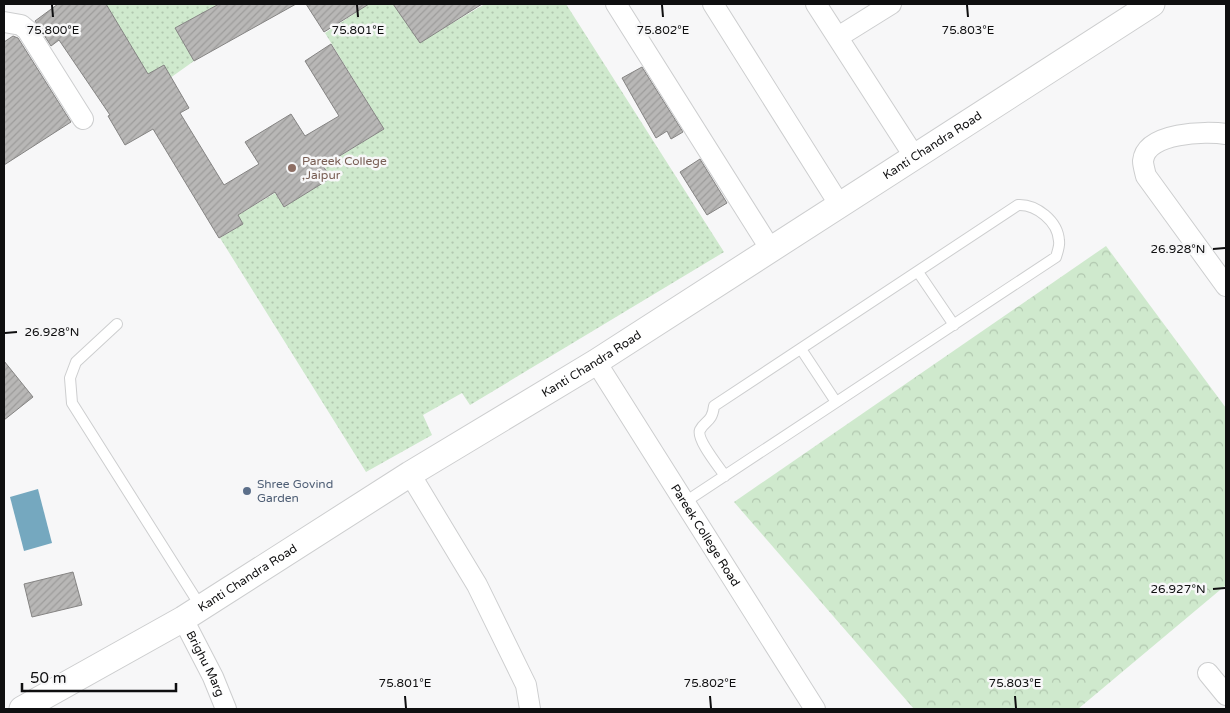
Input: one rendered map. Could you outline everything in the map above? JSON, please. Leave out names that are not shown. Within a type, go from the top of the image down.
[{"type":"street","points":[[616,4],[771,250]]},
{"type":"street","points":[[714,4],[839,204]]},
{"type":"street","points":[[816,4],[914,156]]},
{"type":"street","points":[[838,38],[890,4]]},
{"type":"street","name":"Kanti Chandra Road","points":[[22,709],[192,613],[410,474],[596,362],[1152,4]]},
{"type":"street","points":[[4,22],[21,24],[27,30],[83,118]]},
{"type":"street","points":[[1226,134],[1184,134],[1166,138],[1148,148],[1143,160],[1146,176],[1226,286]]},
{"type":"street","name":"Pareek College Road","points":[[596,362],[816,709]]},
{"type":"street","points":[[410,474],[477,585],[526,685],[530,709]]},
{"type":"street","name":"Brighu Marg","points":[[192,613],[213,677],[226,709]]},
{"type":"street","points":[[1208,673],[1226,695]]},
{"type":"lane","points":[[684,502],[725,476],[1056,257],[1059,241],[1054,229],[1040,210],[1028,205],[1018,205],[714,406],[713,414],[700,430],[700,439],[725,476]]},
{"type":"lane","points":[[918,272],[954,325]]},
{"type":"lane","points":[[116,324],[76,362],[70,378],[72,403],[192,613]]},
{"type":"lane","points":[[801,349],[836,402]]},
{"type":"green space","points":[[106,4],[219,4],[175,28],[194,61],[156,88]]},
{"type":"green space","points":[[369,4],[393,4],[420,42],[485,4],[566,4],[724,252],[470,405],[462,393],[423,415],[432,435],[366,472],[220,238],[243,224],[238,215],[275,193],[284,207],[331,178],[324,166],[384,129],[325,33]]},
{"type":"green space","points":[[1106,246],[1226,408],[1226,585],[1078,709],[914,709],[734,502]]},
{"type":"water","points":[[38,489],[52,543],[24,551],[10,497]]},
{"type":"building","points":[[58,4],[106,4],[148,74],[164,65],[189,108],[180,113],[224,185],[259,164],[245,142],[291,114],[305,136],[339,116],[305,61],[331,44],[384,129],[323,166],[331,178],[284,207],[275,192],[238,215],[243,224],[219,238],[153,129],[125,145],[108,116],[110,115],[59,40],[51,46],[35,21]]},
{"type":"building","points":[[219,4],[296,4],[194,61],[175,28]]},
{"type":"building","points":[[306,4],[369,4],[324,32]]},
{"type":"building","points":[[393,4],[482,4],[420,43]]},
{"type":"building","points":[[13,36],[18,38],[71,122],[4,165],[4,42]]},
{"type":"building","points":[[642,67],[683,132],[671,139],[667,131],[656,138],[622,78]]},
{"type":"building","points":[[700,159],[727,203],[707,215],[680,172]]},
{"type":"building","points":[[4,361],[33,397],[4,420]]},
{"type":"building","points":[[73,572],[82,605],[32,617],[24,584]]},
{"type":"place","name":"Pareek College ,Jaipur","points":[[292,168]]},
{"type":"place","name":"Shree Govind Garden","points":[[247,491]]}]
